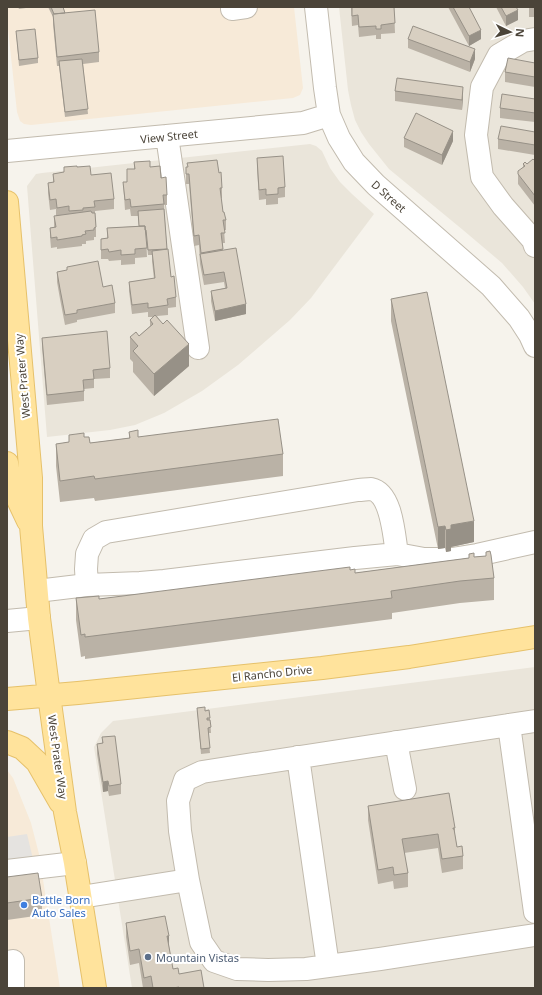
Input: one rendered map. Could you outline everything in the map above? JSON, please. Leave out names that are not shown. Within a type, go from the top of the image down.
[{"type":"main road","name":"West Prater Way","points":[[7,202],[30,478],[31,526],[39,618],[65,812],[81,897],[95,988]]},
{"type":"main road","points":[[7,312],[14,289]]},
{"type":"main road","name":"West Prater Way","points":[[7,463],[11,485],[31,526]]},
{"type":"main road","name":"El Rancho Drive","points":[[7,699],[322,668],[417,656],[535,636]]},
{"type":"main road","points":[[7,742],[22,748],[37,762],[65,812]]},
{"type":"street","name":"D Street","points":[[316,7],[325,88],[330,115],[339,138],[354,162],[376,185],[491,286],[532,333]]},
{"type":"street","points":[[535,39],[523,41],[499,55],[482,88],[476,136],[482,177],[503,206],[533,240],[535,246]]},
{"type":"street","name":"View Street","points":[[7,152],[303,123],[330,115]]},
{"type":"street","points":[[167,136],[198,348]]},
{"type":"street","points":[[87,585],[87,554],[94,539],[106,532],[358,490],[372,489],[383,496],[390,511],[397,554]]},
{"type":"street","points":[[36,591],[87,585],[164,581],[397,554],[424,559],[452,559],[535,542]]},
{"type":"street","points":[[7,621],[39,618]]},
{"type":"street","points":[[535,721],[202,772],[185,780],[178,801],[180,831],[188,880],[201,942],[214,961],[237,969],[306,969],[380,959],[535,934]]},
{"type":"street","points":[[509,725],[535,912]]},
{"type":"street","points":[[396,742],[405,789]]},
{"type":"street","points":[[298,757],[328,966]]},
{"type":"street","points":[[7,871],[75,863]]},
{"type":"street","points":[[81,897],[188,880]]},
{"type":"street","points":[[7,962],[13,961],[13,988]]},
{"type":"shaded area","points":[[7,7],[294,7],[303,88],[300,95],[293,98],[31,125],[24,124],[20,121],[17,112],[7,20]]},
{"type":"shaded area","points":[[339,7],[535,7],[535,304],[523,287],[502,263],[389,169],[361,132],[355,120],[348,90]]},
{"type":"shaded area","points":[[310,144],[316,146],[322,151],[330,168],[340,182],[374,214],[311,298],[290,320],[238,365],[202,391],[164,413],[135,425],[110,430],[47,437],[27,186],[36,174]]},
{"type":"shaded area","name":"Mountain Vistas","points":[[535,667],[535,988],[132,988],[94,747],[101,733],[113,721]]},
{"type":"shaded area","points":[[7,770],[13,778],[31,823],[39,854],[60,988],[7,988]]},
{"type":"shaded area","points":[[27,834],[37,876],[7,889],[7,837]]},
{"type":"building","points":[[51,7],[63,7],[65,13],[54,14]]},
{"type":"building","points":[[352,7],[394,7],[395,23],[381,25],[381,29],[376,29],[376,26],[359,27],[358,15],[352,16]]},
{"type":"building","points":[[453,7],[469,7],[481,30],[469,36]]},
{"type":"building","points":[[501,7],[516,7],[518,10],[506,16]]},
{"type":"building","points":[[95,10],[99,52],[57,57],[53,14]]},
{"type":"building","points":[[413,26],[475,49],[470,62],[408,39]]},
{"type":"building","points":[[35,29],[38,58],[19,60],[16,31]]},
{"type":"building","points":[[508,58],[535,63],[535,77],[505,72]]},
{"type":"building","points":[[82,59],[88,109],[65,112],[59,61]]},
{"type":"building","points":[[397,78],[463,87],[462,100],[395,91]]},
{"type":"building","points":[[502,94],[535,99],[535,113],[500,108]]},
{"type":"building","points":[[416,113],[453,131],[442,155],[404,138]]},
{"type":"building","points":[[501,126],[535,132],[535,145],[498,139]]},
{"type":"building","points":[[283,156],[285,187],[278,188],[278,194],[266,195],[266,189],[259,190],[257,158]]},
{"type":"building","points":[[533,159],[535,161],[535,196],[518,174],[518,171],[525,166],[523,164],[525,162],[527,164]]},
{"type":"building","points":[[217,160],[219,173],[221,172],[222,188],[220,188],[223,212],[226,220],[223,220],[225,233],[221,233],[223,249],[201,253],[199,235],[194,236],[189,174],[186,174],[186,167],[188,167],[187,163]]},
{"type":"building","points":[[150,161],[150,167],[160,166],[161,178],[166,177],[167,195],[163,195],[164,204],[131,207],[130,199],[125,200],[123,182],[127,182],[127,169],[135,169],[134,162]]},
{"type":"building","points":[[90,166],[91,175],[111,173],[114,199],[94,201],[95,207],[83,208],[83,210],[69,211],[69,206],[57,208],[56,199],[50,200],[48,183],[54,182],[53,174],[64,172],[64,167]]},
{"type":"building","points":[[164,209],[167,249],[148,250],[145,226],[139,226],[138,211]]},
{"type":"building","points":[[91,211],[92,213],[95,213],[96,227],[94,230],[85,231],[86,234],[82,236],[57,240],[57,237],[51,238],[50,228],[56,227],[54,216]]},
{"type":"building","points":[[145,226],[147,248],[135,249],[135,254],[121,255],[121,250],[109,252],[108,249],[101,250],[101,239],[108,238],[107,228]]},
{"type":"building","points":[[236,248],[246,304],[215,311],[211,291],[227,288],[224,272],[204,275],[200,254]]},
{"type":"building","points":[[168,249],[171,277],[174,276],[176,297],[167,299],[168,305],[148,308],[148,303],[132,305],[129,282],[155,278],[152,251]]},
{"type":"building","points":[[98,261],[103,287],[112,285],[115,303],[77,310],[77,313],[65,315],[57,272],[67,270],[67,267]]},
{"type":"building","points":[[427,292],[474,521],[451,525],[451,529],[446,530],[445,526],[438,527],[391,299]]},
{"type":"building","points":[[155,315],[163,324],[167,320],[189,344],[154,374],[133,351],[138,346],[130,337],[136,332],[139,336],[153,324],[150,320]]},
{"type":"building","points":[[107,331],[110,368],[93,370],[94,379],[83,380],[84,391],[47,395],[42,338]]},
{"type":"building","points":[[278,419],[283,454],[95,479],[94,476],[60,481],[56,444],[69,442],[69,435],[84,433],[84,437],[89,437],[90,443],[130,438],[129,432],[138,430],[138,437]]},
{"type":"building","points":[[490,551],[494,578],[460,581],[391,591],[392,598],[85,637],[85,634],[81,635],[76,598],[99,596],[99,599],[350,567],[350,570],[355,569],[355,573],[469,558],[469,554],[474,553],[474,557],[486,556],[486,552]]},
{"type":"building","points":[[205,707],[205,711],[209,710],[210,718],[207,718],[207,720],[210,720],[211,727],[208,728],[210,748],[201,749],[197,708]]},
{"type":"building","points":[[115,736],[121,784],[109,786],[108,781],[103,782],[97,744],[103,743],[102,737]]},
{"type":"building","points":[[449,793],[455,828],[453,829],[457,847],[462,846],[463,856],[442,859],[438,834],[402,839],[408,873],[394,875],[393,867],[378,870],[368,806]]},
{"type":"building","points":[[38,873],[42,898],[7,903],[7,877]]},
{"type":"building","name":"Mountain Vistas","points":[[165,916],[173,969],[178,968],[179,974],[201,970],[204,988],[153,988],[151,976],[144,978],[139,949],[130,951],[126,923]]},
{"type":"place","name":"Battle Born Auto Sales","points":[[24,905]]},
{"type":"place","name":"Mountain Vistas","points":[[148,957]]}]
